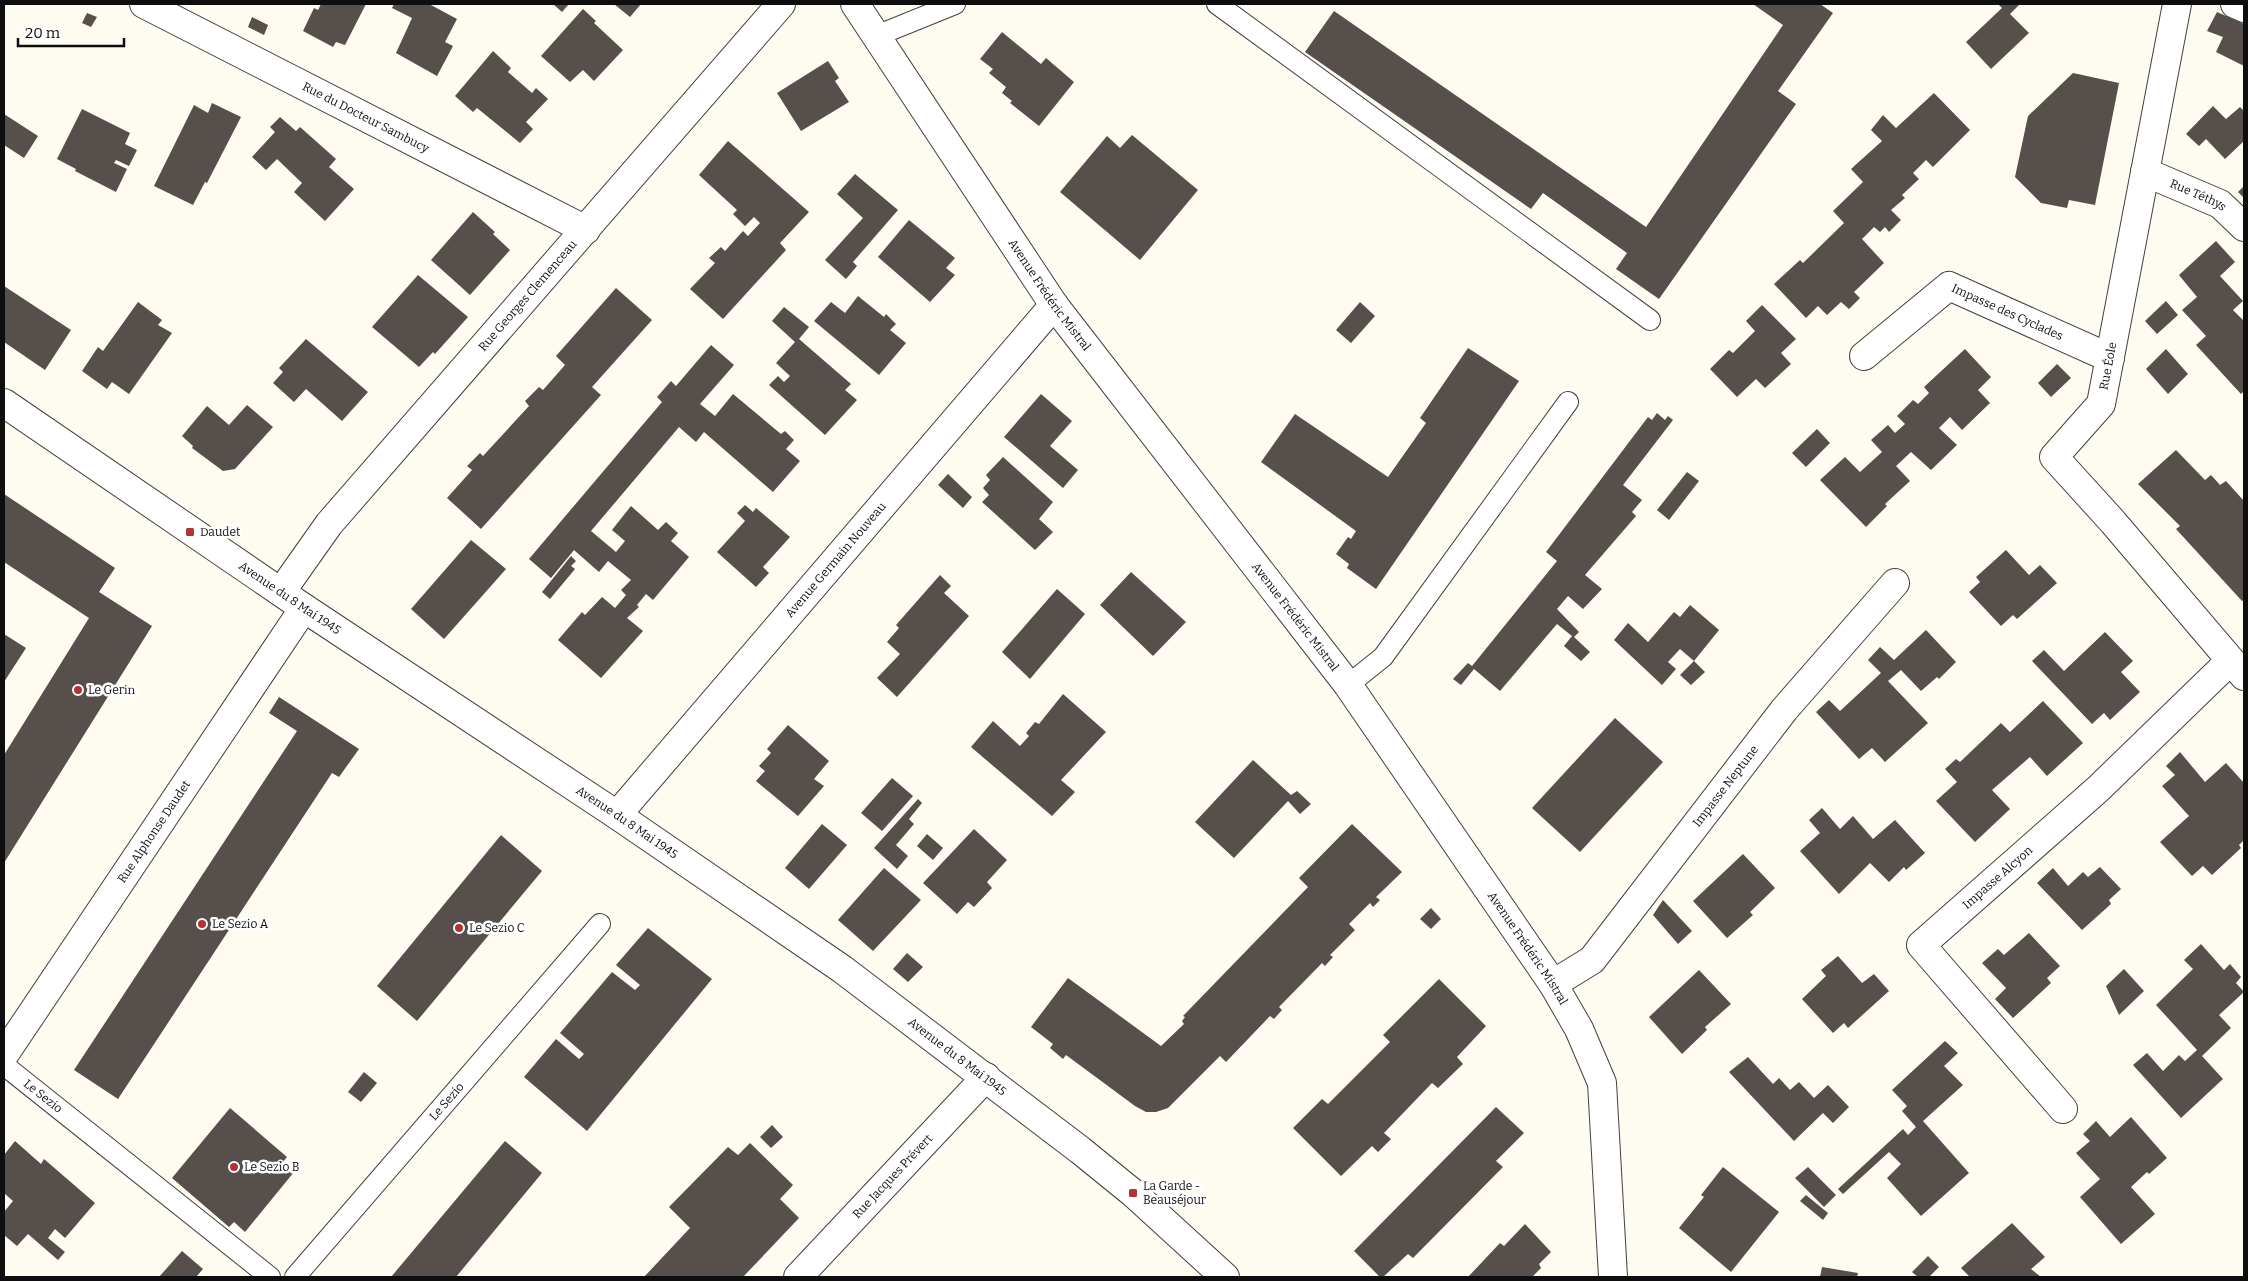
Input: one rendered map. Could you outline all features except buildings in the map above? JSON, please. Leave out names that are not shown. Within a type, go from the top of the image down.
[{"type":"street","name":"Rue du Docteur Sambucy","points":[[144,4],[586,230]]},
{"type":"street","name":"Rue Georges Clemenceau","points":[[281,592],[329,524],[781,4]]},
{"type":"street","name":"Avenue Frédéric Mistral","points":[[855,4],[1054,305],[1348,685],[1553,984],[1578,1029],[1602,1083],[1618,1275]]},
{"type":"street","name":"Rue Éole","points":[[2177,4],[2101,404],[2054,457],[2113,522],[2237,668]]},
{"type":"street","points":[[2235,4],[2244,8]]},
{"type":"street","name":"Rue Téthys","points":[[2145,172],[2220,204],[2244,227]]},
{"type":"street","name":"Impasse des Cyclades","points":[[1864,356],[1949,286],[2110,358]]},
{"type":"street","name":"Avenue Germain Nouveau","points":[[617,815],[1054,305]]},
{"type":"street","name":"Avenue du 8 Mai 1945","points":[[4,403],[304,608],[617,815],[842,969],[986,1077],[1133,1193],[1225,1277]]},
{"type":"street","name":"Impasse Neptune","points":[[1553,984],[1592,960],[1784,710],[1895,583]]},
{"type":"street","name":"Rue Alphonse Daudet","points":[[4,1055],[304,608]]},
{"type":"street","name":"Impasse Alcyon","points":[[2063,1109],[1921,945],[2237,668]]},
{"type":"street","name":"Rue Jacques Prévert","points":[[798,1277],[986,1077]]},
{"type":"lane","points":[[876,36],[956,4]]},
{"type":"lane","points":[[1217,4],[1650,320]]},
{"type":"lane","points":[[1348,685],[1383,657],[1568,402]]},
{"type":"lane","name":"Le Sezio","points":[[295,1277],[600,924]]},
{"type":"lane","name":"Le Sezio","points":[[4,1065],[270,1277]]},
{"type":"place","name":"Daudet","points":[[190,532]]},
{"type":"place","name":"Le Gerin","points":[[78,690]]},
{"type":"place","name":"Le Sezio A","points":[[202,924]]},
{"type":"place","name":"Le Sezio C","points":[[459,928]]},
{"type":"place","name":"Le Sezio B","points":[[234,1167]]},
{"type":"place","name":"La Garde - Beauséjour","points":[[1133,1193]]}]
